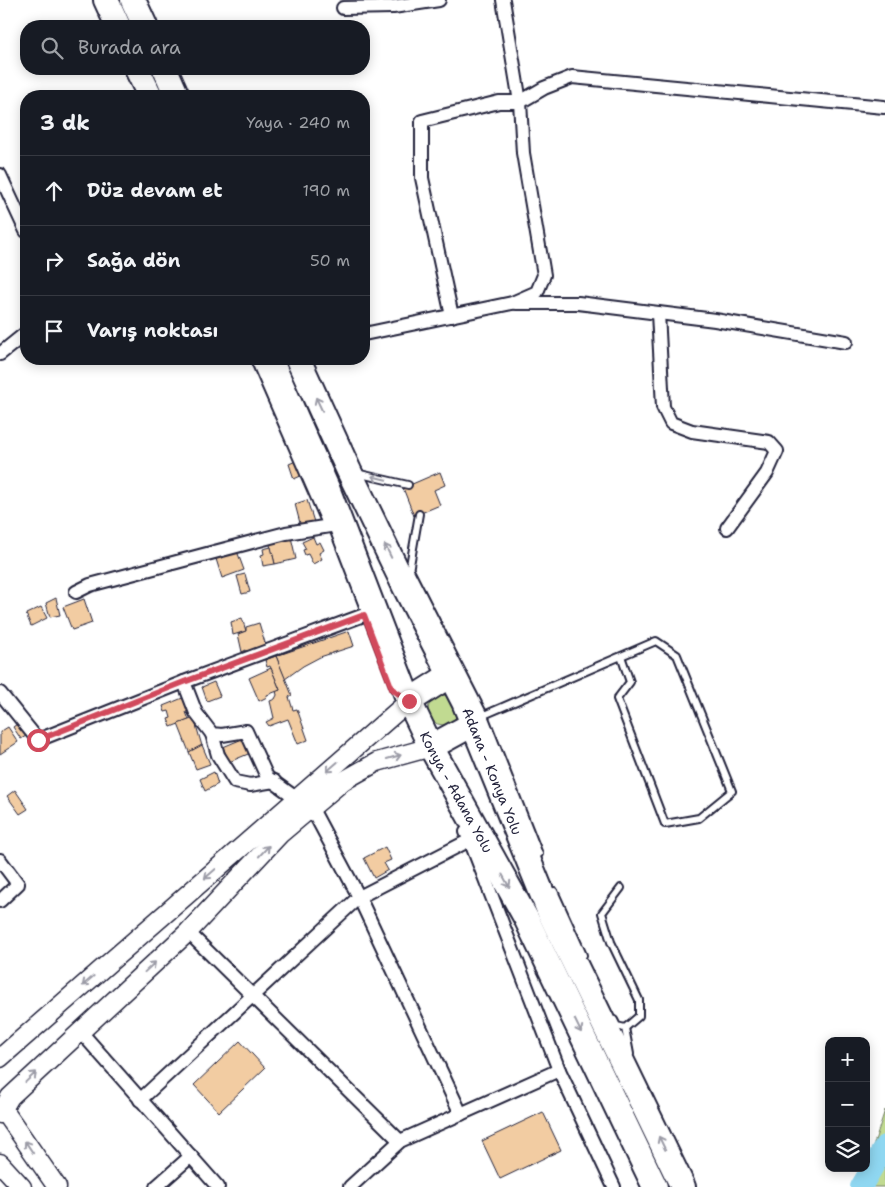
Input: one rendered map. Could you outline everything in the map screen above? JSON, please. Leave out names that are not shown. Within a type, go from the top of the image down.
[{"type":"highway","points":[[106,0],[115,20]]},
{"type":"highway","points":[[140,75],[147,90]]},
{"type":"highway","points":[[167,75],[174,90]]},
{"type":"highway","name":"Konya - Adana Yolu","points":[[273,365],[327,488],[409,701],[431,747],[526,918],[656,1187]]},
{"type":"highway","name":"Adana - Konya Yolu","points":[[301,365],[349,471],[407,577],[450,675],[479,720],[550,913],[683,1187]]},
{"type":"highway","points":[[409,701],[450,675]]},
{"type":"highway","points":[[431,747],[479,720]]},
{"type":"main road","points":[[0,1058],[304,803],[409,701]]},
{"type":"main road","points":[[57,1187],[1,1110],[10,1097],[188,932],[280,834],[304,803],[377,762],[431,747]]},
{"type":"main road","points":[[0,1163],[22,1187]]},
{"type":"street","points":[[343,8],[393,7],[439,0]]},
{"type":"street","points":[[370,333],[512,303],[537,292],[544,275],[523,153],[520,102],[504,0]]},
{"type":"street","points":[[452,316],[422,178],[422,121],[499,102],[520,102],[544,88],[572,77],[884,107]]},
{"type":"street","points":[[0,175],[20,218]]},
{"type":"street","points":[[512,303],[578,303],[715,320],[846,342]]},
{"type":"street","points":[[658,313],[663,407],[671,423],[692,431],[769,442],[777,451],[767,473],[727,528]]},
{"type":"street","points":[[0,354],[20,338]]},
{"type":"street","points":[[260,365],[330,526],[392,689],[409,701]]},
{"type":"street","points":[[76,592],[90,585],[286,533],[330,526]]},
{"type":"street","points":[[0,692],[38,740],[184,682],[364,615]]},
{"type":"street","points":[[184,682],[196,713],[212,734],[218,755],[235,782],[250,785],[274,781]]},
{"type":"street","points":[[212,734],[222,735],[246,731],[267,777],[304,803],[360,897],[461,1114]]},
{"type":"street","points":[[431,747],[429,766],[470,840],[559,1070],[614,1187]]},
{"type":"street","points":[[140,1100],[360,897],[470,840]]},
{"type":"street","points":[[0,860],[18,884],[0,901]]},
{"type":"street","points":[[188,932],[400,1141]]},
{"type":"street","points":[[80,1031],[218,1187]]},
{"type":"street","points":[[350,1187],[400,1141],[559,1070]]},
{"type":"street","points":[[156,1187],[191,1156]]},
{"type":"lane","points":[[349,471],[408,485]]},
{"type":"lane","points":[[419,514],[407,577],[479,720],[541,859]]},
{"type":"lane","points":[[479,720],[621,656],[656,641],[677,655],[732,791],[698,818],[665,824],[617,699],[630,682],[621,656]]},
{"type":"lane","points":[[551,886],[588,965]]},
{"type":"lane","points":[[621,888],[602,913],[611,942],[639,1000],[638,1016],[625,1028]]},
{"type":"lane","points":[[612,1017],[616,1026],[625,1028]]},
{"type":"lane","points":[[625,1028],[636,1090]]},
{"type":"green space","points":[[443,695],[454,699],[458,710],[454,721],[443,725],[432,721],[428,710],[432,699]]},
{"type":"green space","points":[[885,1110],[885,1187],[851,1187],[861,1172],[870,1172],[870,1156]]},
{"type":"building","points":[[298,460],[303,475],[294,479],[289,464]]},
{"type":"building","points":[[440,472],[445,485],[434,490],[440,505],[414,516],[403,488]]},
{"type":"building","points":[[307,500],[314,522],[301,527],[295,504]]},
{"type":"building","points":[[291,537],[296,559],[275,564],[269,541]]},
{"type":"building","points":[[313,537],[316,544],[320,542],[324,550],[319,553],[322,559],[313,564],[308,554],[305,555],[303,550],[306,549],[302,542]]},
{"type":"building","points":[[271,547],[275,564],[263,566],[261,555],[264,554],[263,549]]},
{"type":"building","points":[[237,551],[244,570],[222,578],[216,559]]},
{"type":"building","points":[[245,574],[250,592],[242,594],[237,576]]},
{"type":"building","points":[[56,598],[60,615],[50,617],[46,603]]},
{"type":"building","points":[[84,599],[92,623],[72,630],[63,607]]},
{"type":"building","points":[[41,607],[47,618],[31,626],[26,614]]},
{"type":"building","points":[[242,618],[246,631],[233,635],[231,622]]},
{"type":"building","points":[[259,623],[266,646],[248,654],[246,650],[242,652],[238,634],[246,631],[246,627]]},
{"type":"building","points":[[349,631],[354,646],[320,657],[285,679],[276,656]]},
{"type":"building","points":[[276,656],[292,695],[289,697],[293,710],[297,709],[308,740],[298,744],[288,719],[269,726],[266,722],[274,718],[270,701],[275,699],[276,691],[280,690],[270,666],[267,667],[265,660]]},
{"type":"building","points":[[271,668],[280,690],[267,695],[267,697],[259,701],[249,678]]},
{"type":"building","points":[[214,682],[220,696],[207,701],[202,687]]},
{"type":"building","points":[[185,697],[190,710],[186,712],[189,720],[171,727],[168,719],[171,718],[169,711],[165,712],[163,706]]},
{"type":"building","points":[[194,718],[202,746],[189,752],[178,724]]},
{"type":"building","points":[[17,724],[26,736],[21,739],[13,727]]},
{"type":"building","points":[[8,727],[18,742],[0,754],[0,732]]},
{"type":"building","points":[[247,737],[253,752],[229,762],[223,747]]},
{"type":"building","points":[[202,745],[210,764],[196,769],[189,752]]},
{"type":"building","points":[[214,772],[218,784],[205,791],[200,779]]},
{"type":"building","points":[[15,790],[28,809],[20,814],[7,796]]},
{"type":"building","points":[[385,847],[391,860],[384,863],[388,870],[374,878],[364,858]]},
{"type":"building","points":[[240,1041],[265,1068],[219,1112],[194,1085]]},
{"type":"building","points":[[543,1112],[561,1150],[500,1179],[482,1141]]},
{"type":"waterway","points":[[861,1187],[885,1146]]},
{"type":"route","points":[[38,740],[184,682],[364,615],[392,689],[409,701]]}]
